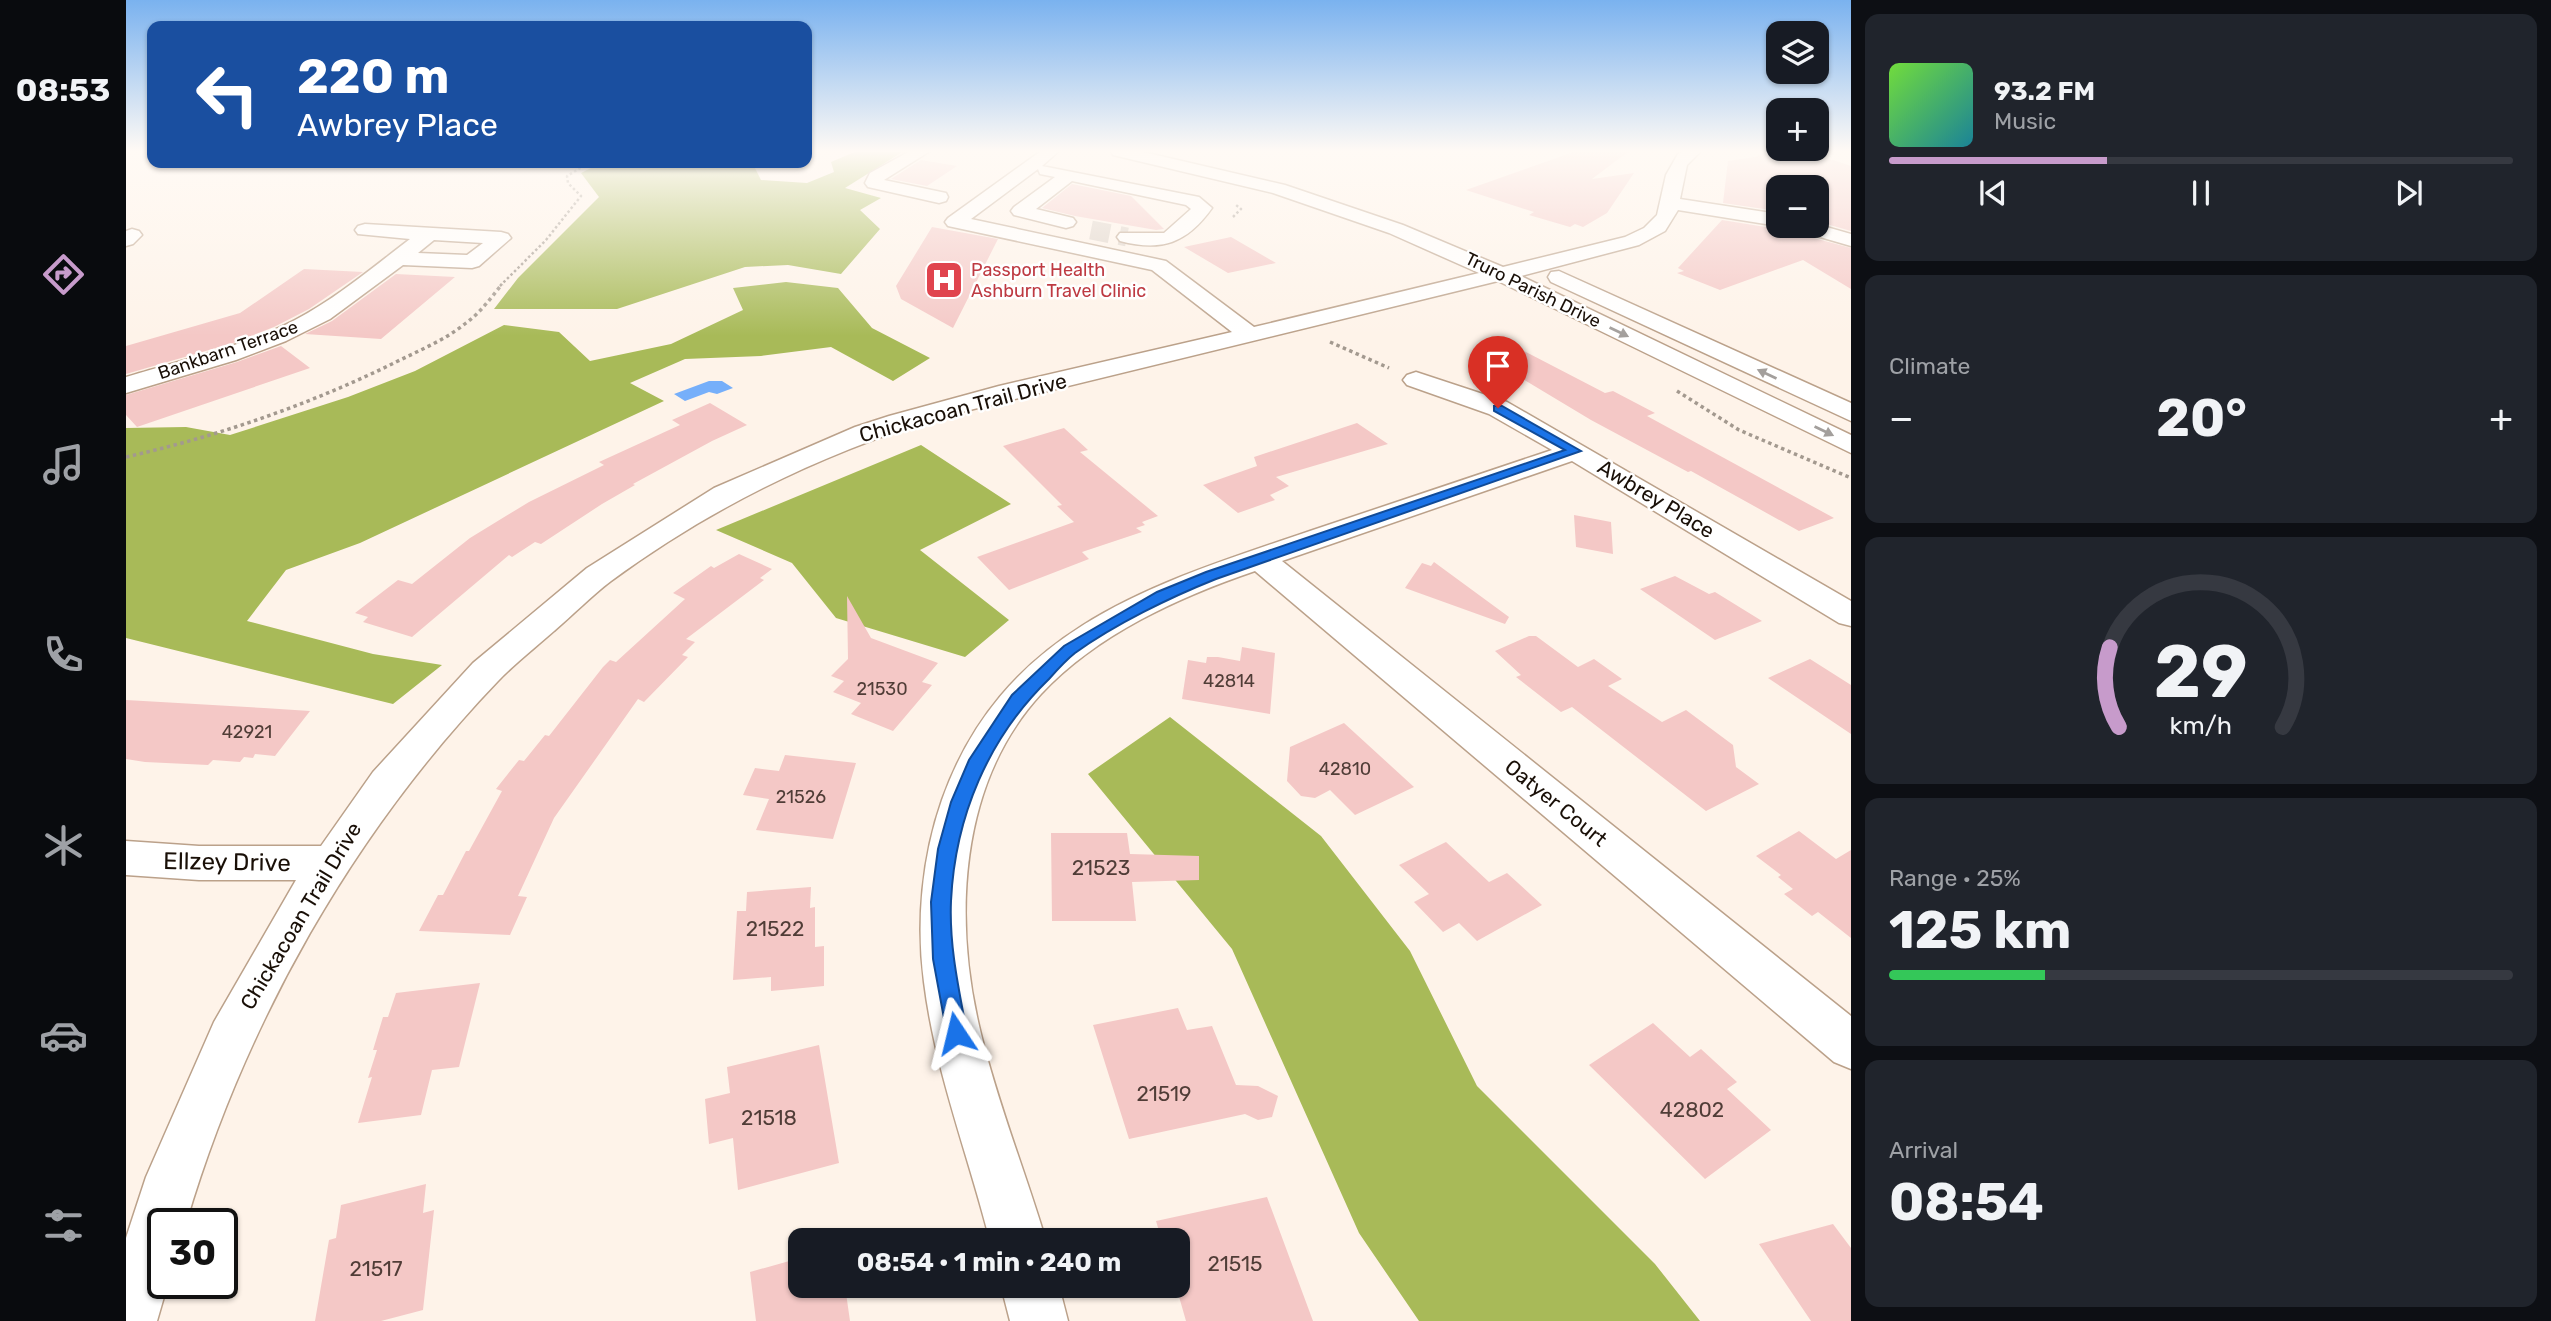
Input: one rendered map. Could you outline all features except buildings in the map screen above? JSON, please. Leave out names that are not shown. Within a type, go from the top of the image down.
[{"type":"street","points":[[968,213],[956,222],[1159,265],[1250,335]]},
{"type":"street","points":[[1029,213],[1074,222]]},
{"type":"street","points":[[1127,237],[1151,240],[1173,238],[1198,213]]},
{"type":"street","name":"Truro Parish Drive","points":[[1351,213],[1447,249],[1500,262],[1851,445]]},
{"type":"street","points":[[1401,213],[1440,226]]},
{"type":"street","name":"Chickacoan Trail Drive","points":[[128,1321],[140,1274],[184,1144],[260,977],[328,863],[383,786],[445,712],[523,636],[629,553],[718,498],[831,446],[934,411],[1291,325],[1500,262],[1535,265],[1646,234],[1663,222],[1666,213]]},
{"type":"street","points":[[1731,213],[1766,218]]},
{"type":"street","points":[[365,230],[501,238],[472,262],[398,258]]},
{"type":"street","name":"Bankbarn Terrace","points":[[126,385],[265,341],[296,328],[322,314],[429,234]]},
{"type":"street","points":[[1829,234],[1851,240]]},
{"type":"street","name":"Truro Parish Drive","points":[[1535,265],[1851,413]]},
{"type":"street","name":"Awbrey Place","points":[[1416,380],[1498,408],[1851,615]]},
{"type":"street","points":[[1014,1228],[956,1033],[943,959],[941,902],[947,849],[960,802],[978,760],[996,728],[1026,690],[1069,649],[1162,595],[1211,575],[1575,451]]},
{"type":"street","name":"Oatyer Court","points":[[1261,560],[1851,1046]]},
{"type":"street","name":"Ellzey Drive","points":[[126,858],[199,863],[328,863]]},
{"type":"street","points":[[1033,1298],[1039,1321]]},
{"type":"path","points":[[126,457],[166,448],[309,402],[400,362],[467,323],[546,240],[567,213]]},
{"type":"path","points":[[1291,325],[1416,380]]},
{"type":"green space","points":[[583,213],[863,213],[880,229],[841,274],[788,265],[745,267],[617,309],[494,309],[518,278]]},
{"type":"green space","points":[[786,282],[838,288],[872,328],[930,358],[893,381],[831,347],[761,356],[685,359],[630,383],[664,401],[360,543],[286,570],[247,621],[373,654],[442,665],[393,704],[126,638],[126,428],[186,427],[230,435],[348,397],[415,371],[504,325],[559,332],[590,361],[671,344],[743,310],[733,288]]},
{"type":"green space","points":[[921,445],[1011,504],[920,550],[1009,620],[965,657],[836,618],[792,563],[716,530]]},
{"type":"green space","points":[[1170,717],[1321,836],[1410,951],[1477,1086],[1655,1264],[1700,1321],[1419,1321],[1359,1233],[1232,949],[1088,774]]},
{"type":"water","points":[[709,381],[722,381],[733,388],[717,394],[709,392],[685,401],[674,394]]},
{"type":"tunnel","points":[[1091,230],[1127,237]]},
{"type":"place","name":"Passport Health Ashburn Travel Clinic","points":[[944,280]]},
{"type":"route","points":[[956,1033],[943,959],[941,902],[947,849],[960,802],[978,760],[1017,699],[1042,672],[1069,649],[1162,595],[1211,575],[1575,451],[1498,408]]}]
